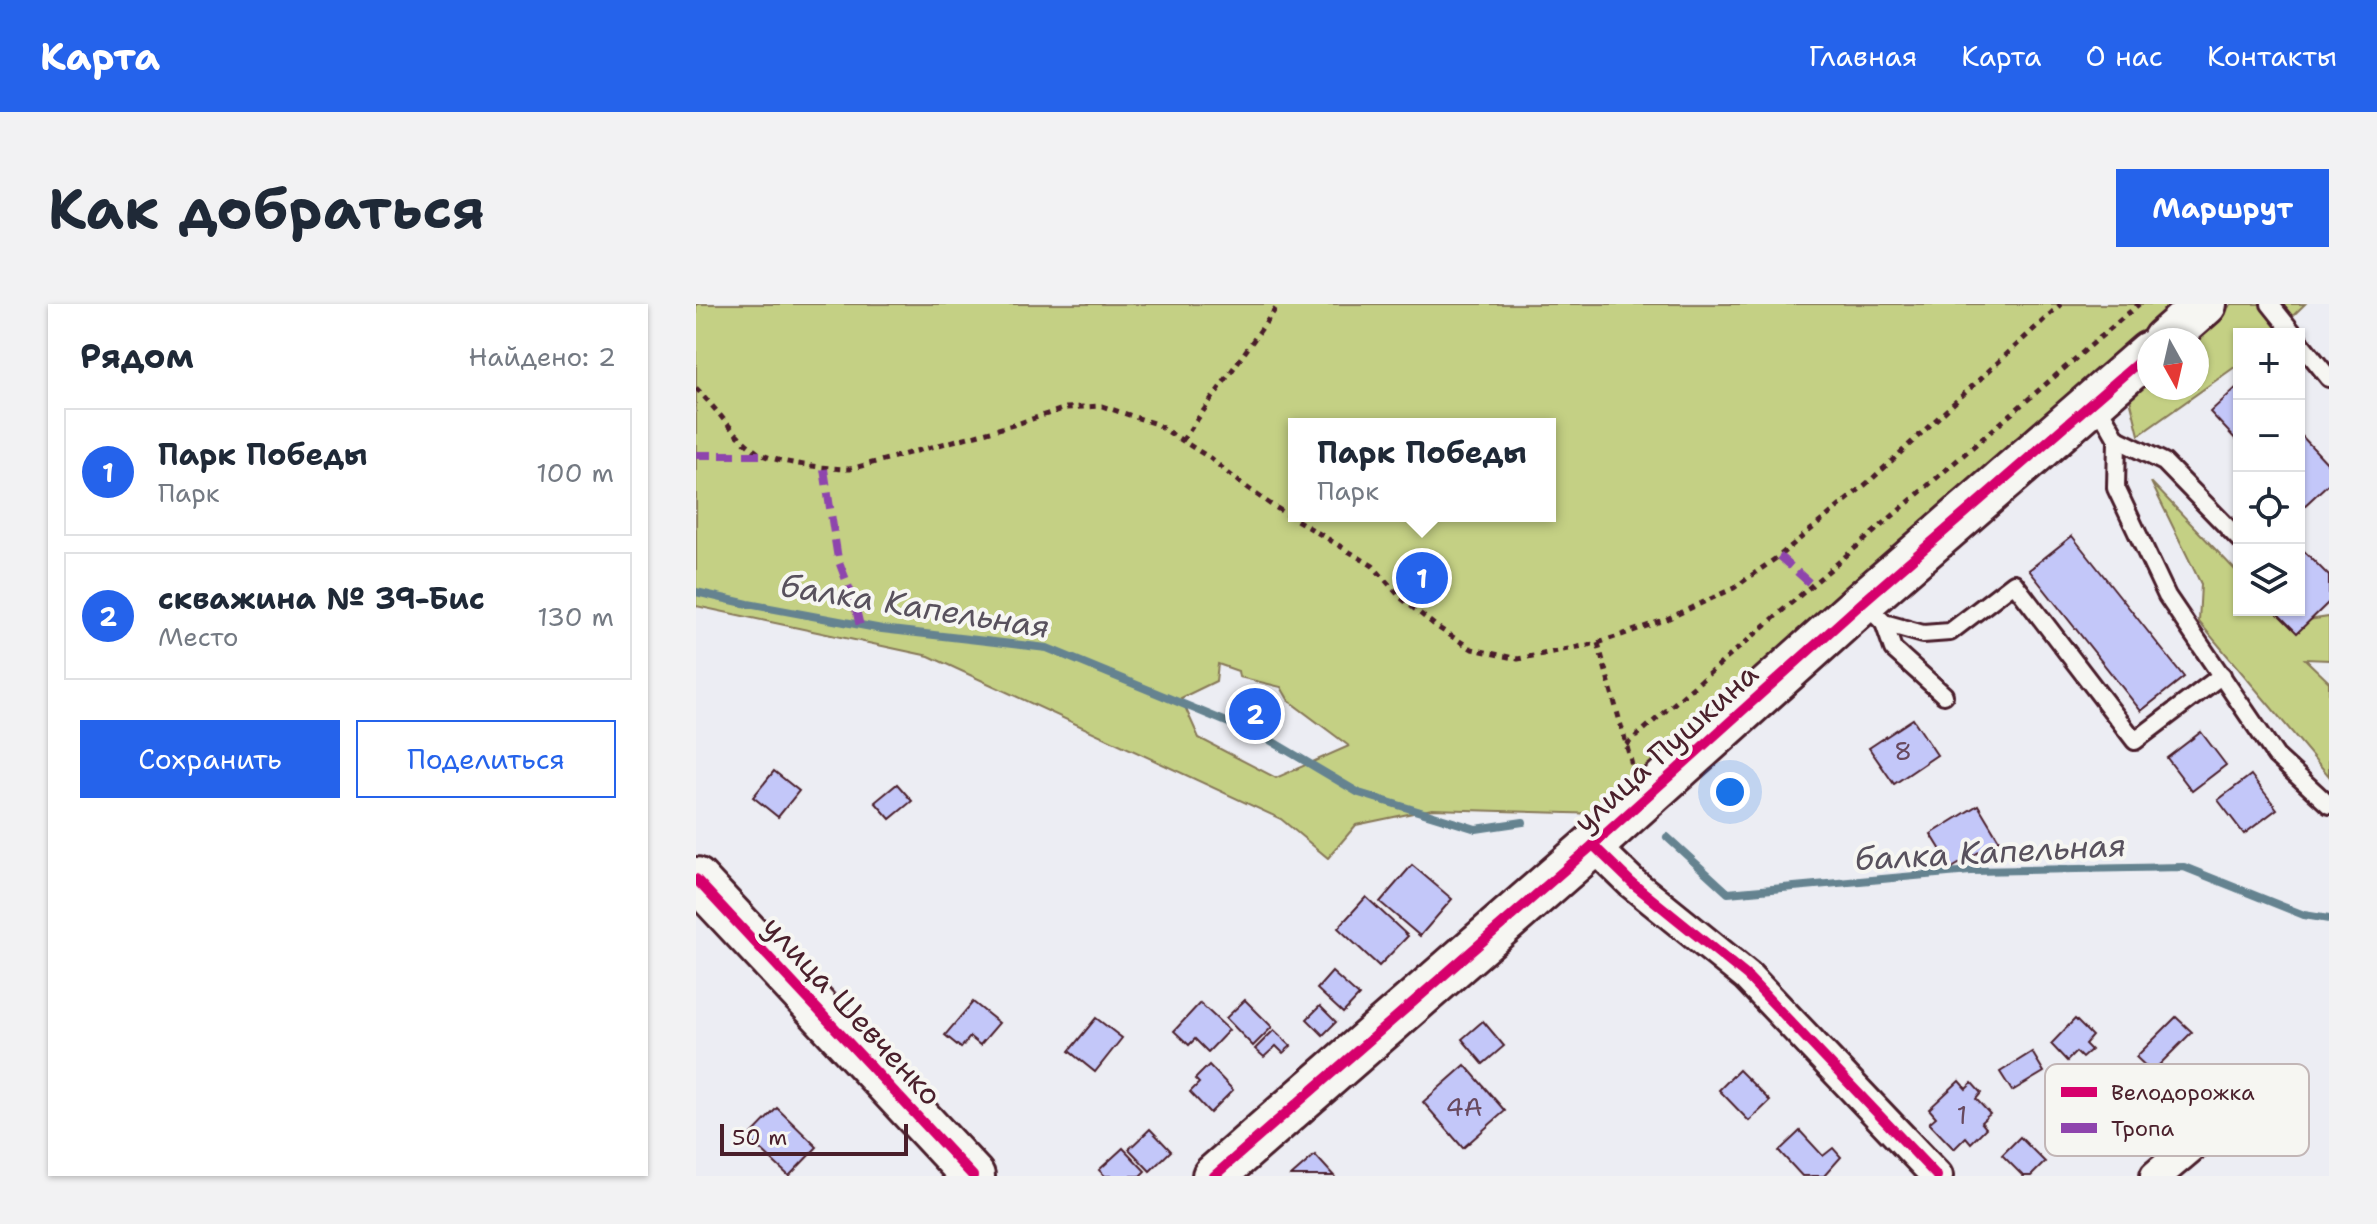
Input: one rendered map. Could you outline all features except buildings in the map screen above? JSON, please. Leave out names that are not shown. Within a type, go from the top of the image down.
[{"type":"street","points":[[2178,328],[2205,304]]},
{"type":"street","name":"улица Пушкина","points":[[1214,1176],[1642,802],[1874,613],[2137,364]]},
{"type":"street","points":[[1596,843],[1632,883],[1747,976],[1937,1176]]},
{"type":"street","name":"улица Шевченко","points":[[696,880],[973,1176]]},
{"type":"street","points":[[2156,1176],[2180,1156]]},
{"type":"lane","points":[[2270,304],[2289,328]]},
{"type":"lane","points":[[2305,348],[2329,378]]},
{"type":"lane","points":[[2096,401],[2117,439],[2116,488],[2167,596],[2276,756],[2329,805]]},
{"type":"lane","points":[[2117,439],[2164,462],[2233,533]]},
{"type":"lane","points":[[1874,613],[1923,634],[1950,632],[2014,583],[2135,741],[2222,675]]},
{"type":"lane","points":[[1874,613],[1893,649],[1944,695]]},
{"type":"path","points":[[1182,441],[1279,304]]},
{"type":"path","points":[[1300,522],[1373,566],[1401,598],[1437,627],[1472,649],[1518,659],[1598,643],[1667,619],[1734,588],[1779,556],[1872,479],[2061,304]]},
{"type":"path","points":[[1626,745],[2139,304]]},
{"type":"path","points":[[696,388],[760,455],[824,469],[850,469],[1066,408],[1102,406],[1156,424],[1210,458],[1288,515]]},
{"type":"path","points":[[1598,643],[1642,802]]},
{"type":"green space","points":[[696,304],[2180,304],[2153,328],[2137,328],[2137,342],[1601,814],[1432,809],[1356,825],[1328,858],[1281,819],[929,656],[696,606]],"holes":[[[1218,664],[1238,671],[1239,677],[1281,687],[1289,701],[1349,746],[1276,778],[1199,738],[1181,698],[1216,681]]]},
{"type":"green space","points":[[2232,304],[2305,304],[2280,328],[2233,328],[2233,368],[2209,385],[2209,328],[2205,328]]},
{"type":"green space","points":[[2137,388],[2137,400],[2188,400],[2139,435],[2129,395]]},
{"type":"green space","points":[[2151,482],[2233,568],[2233,616],[2280,616],[2287,623],[2329,617],[2329,660],[2305,659],[2329,682],[2329,776],[2199,622],[2201,584]]},
{"type":"waterway","name":"балка Капельная","points":[[696,592],[882,629],[1047,648],[1268,739],[1359,793],[1476,829],[1523,822]]},
{"type":"waterway","name":"балка Капельная","points":[[1667,837],[1728,893],[1970,871],[2184,867],[2304,915],[2329,919]]},
{"type":"marked path","points":[[696,455],[760,455]]},
{"type":"marked path","points":[[824,469],[838,559],[860,626]]},
{"type":"marked path","points":[[1779,556],[1812,585]]},
{"type":"cycle path","points":[[1214,1176],[2137,363]]},
{"type":"cycle path","points":[[1593,845],[1632,883],[1747,976],[1937,1176]]},
{"type":"cycle path","points":[[696,879],[973,1176]]},
{"type":"place","name":"Парк Победы","points":[[1422,578]]},
{"type":"place","name":"скважина № 39-Бис","points":[[1255,714]]}]
